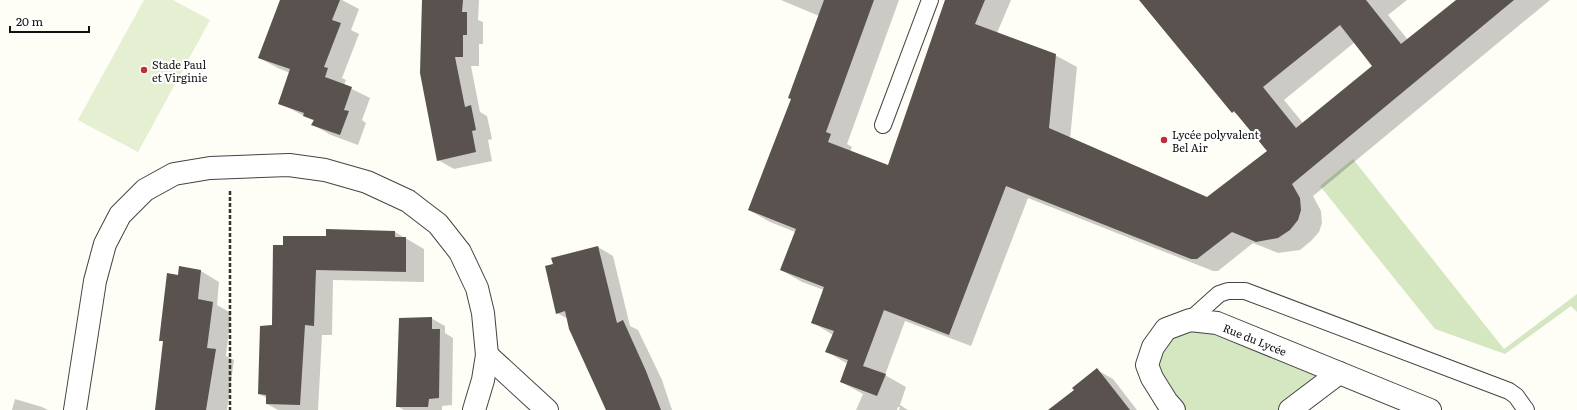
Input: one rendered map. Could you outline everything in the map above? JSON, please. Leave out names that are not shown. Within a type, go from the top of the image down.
[{"type":"street","points":[[75,410],[95,281],[105,244],[120,215],[145,190],[174,174],[230,166],[289,165],[325,170],[367,182],[408,201],[438,224],[460,252],[477,288],[483,313],[487,355],[483,380],[474,410]]},
{"type":"street","name":"Rue du Lycée","points":[[1174,410],[1167,402],[1152,378],[1148,365],[1152,347],[1166,329],[1190,320],[1218,323],[1430,410]]},
{"type":"street","points":[[487,355],[547,410]]},
{"type":"street","points":[[1290,410],[1339,373]]},
{"type":"lane","points":[[883,125],[930,0]]},
{"type":"lane","points":[[1190,320],[1219,294],[1228,291],[1245,291],[1509,391],[1516,396],[1526,410]]},
{"type":"path","points":[[230,166],[230,410]]},
{"type":"green space","name":"Stade Paul et Virginie","points":[[144,0],[173,0],[210,20],[138,152],[78,120]]},
{"type":"green space","points":[[1353,159],[1504,349],[1577,294],[1577,312],[1571,306],[1505,354],[1435,329],[1320,186]]},
{"type":"green space","points":[[1190,320],[1339,373],[1290,410],[1174,410],[1153,347]]},
{"type":"building","points":[[280,0],[340,0],[332,20],[341,23],[324,67],[328,68],[325,77],[352,87],[344,110],[349,111],[340,135],[311,125],[314,120],[303,116],[304,113],[278,104],[290,69],[258,58]]},
{"type":"building","points":[[422,0],[463,0],[462,12],[467,12],[467,35],[463,35],[463,57],[455,57],[465,107],[471,105],[476,130],[472,131],[476,152],[437,161],[420,73]]},
{"type":"building","points":[[824,0],[874,0],[826,132],[831,134],[828,142],[888,165],[945,0],[985,0],[975,24],[1056,54],[1049,128],[1207,197],[1267,151],[1234,111],[1232,113],[1139,0],[1366,0],[1401,44],[1456,0],[1514,0],[1292,184],[1300,198],[1301,210],[1298,220],[1290,230],[1278,238],[1256,242],[1232,232],[1197,259],[1191,259],[1006,186],[949,335],[884,310],[863,366],[886,374],[877,396],[840,382],[848,360],[825,352],[834,331],[811,323],[824,287],[780,270],[796,229],[748,210],[791,99],[788,98]],"holes":[[[1340,25],[1372,66],[1296,128],[1263,87]]]},
{"type":"building","points":[[326,229],[395,231],[395,237],[406,237],[406,272],[316,270],[314,326],[305,325],[300,405],[266,404],[266,395],[258,394],[260,326],[272,325],[273,245],[283,245],[283,236],[326,236]]},
{"type":"building","points":[[598,246],[617,323],[623,320],[646,371],[661,410],[606,410],[569,329],[565,311],[556,314],[545,266],[553,264],[551,258]]},
{"type":"building","points":[[179,266],[201,270],[198,299],[213,302],[207,348],[216,349],[206,410],[155,410],[163,341],[159,341],[167,273],[178,275]]},
{"type":"building","points":[[432,317],[432,329],[440,329],[439,398],[429,399],[428,407],[396,407],[399,318]]},
{"type":"building","points":[[1097,368],[1130,410],[1048,410],[1074,390],[1072,388]]},
{"type":"place","name":"Stade Paul et Virginie","points":[[144,70]]},
{"type":"place","name":"Lycée polyvalent Bel Air","points":[[1164,140]]}]
